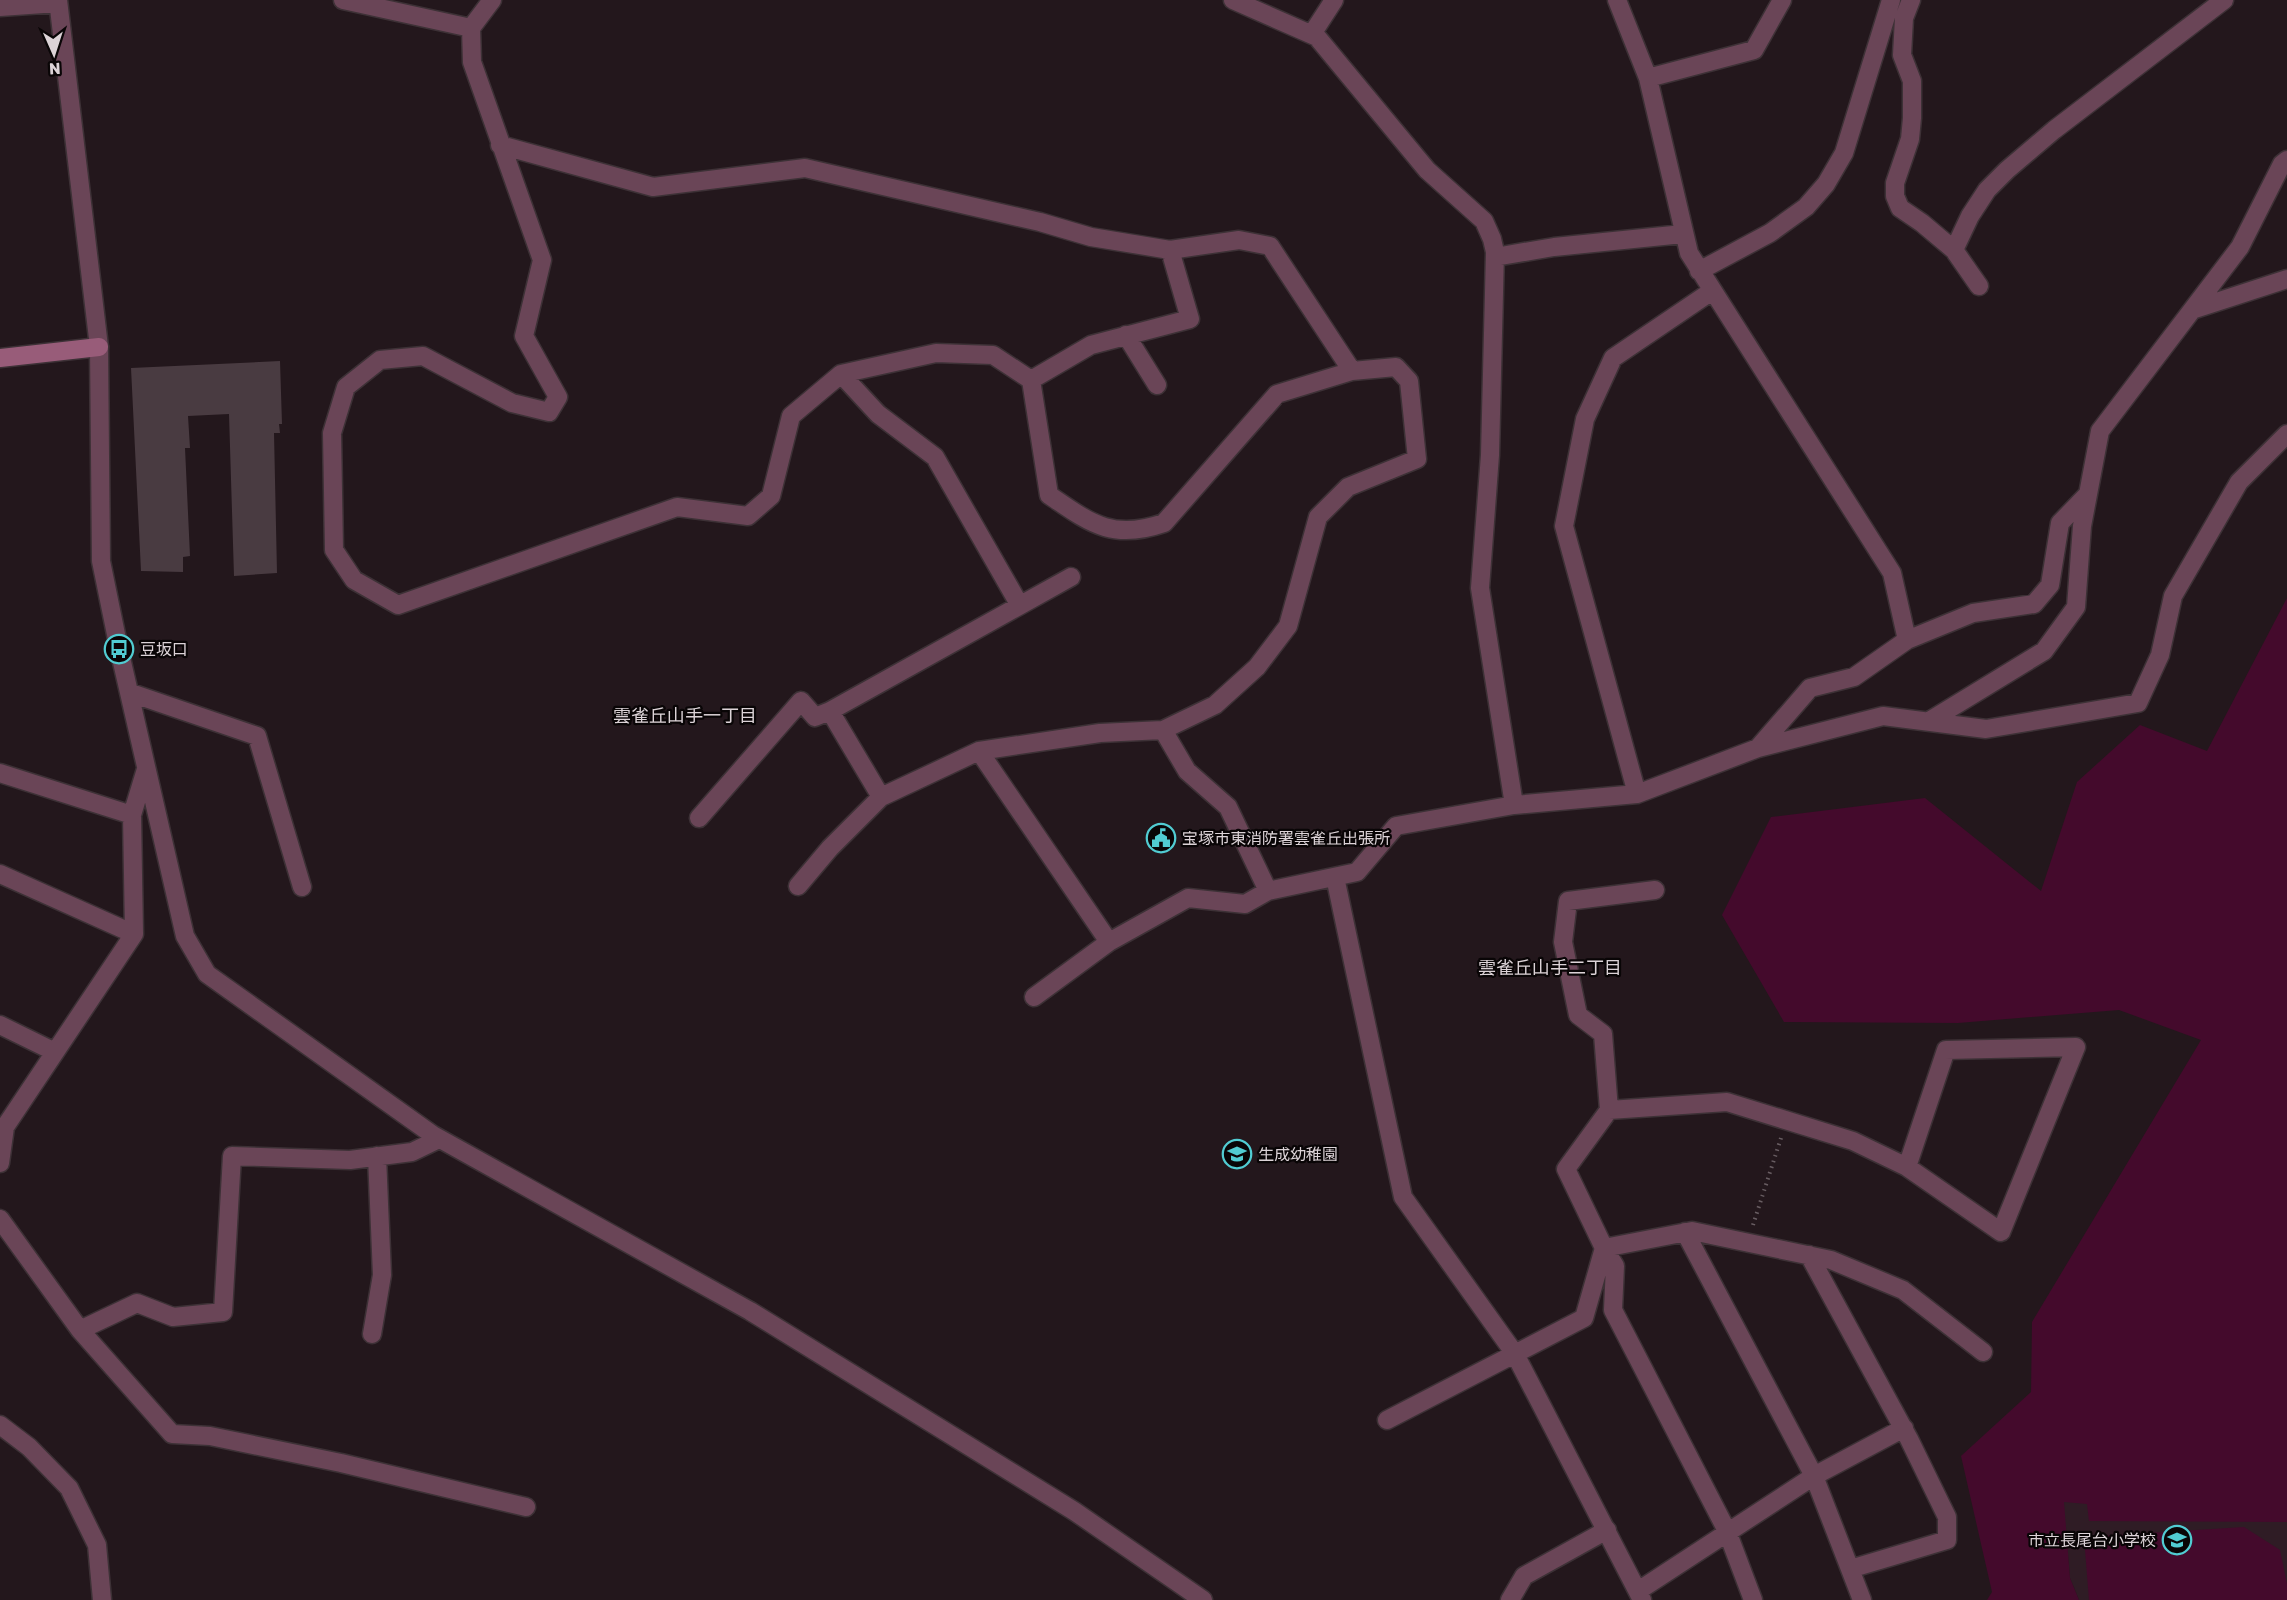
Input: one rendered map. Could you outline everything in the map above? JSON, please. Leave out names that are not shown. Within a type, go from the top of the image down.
[{"type":"street","points":[[343,0],[471,28]]},
{"type":"street","points":[[492,0],[471,28],[472,62],[542,260],[524,336],[558,397],[549,412],[512,403],[423,356],[380,360],[346,387],[332,433],[334,550],[354,580],[399,604],[677,507],[748,516],[771,496],[791,416],[841,374],[936,353],[993,355],[1031,381],[1049,495],[1092,525],[1139,532],[1164,524],[1277,394],[1352,371],[1396,367],[1409,381],[1417,459],[1348,487],[1318,517],[1288,626],[1257,667],[1215,705],[1163,730],[1100,733],[979,751],[881,796],[830,848],[798,886]]},
{"type":"street","points":[[1233,0],[1317,37],[1427,170],[1484,220],[1492,239],[1495,257],[1490,455],[1480,588],[1514,805]]},
{"type":"street","points":[[1312,34],[1334,0]]},
{"type":"street","points":[[1617,0],[1648,78],[1683,234],[1699,272],[1892,573],[1907,640]]},
{"type":"street","points":[[1648,78],[1754,50],[1782,0]]},
{"type":"street","points":[[1699,272],[1770,233],[1806,207],[1826,184],[1844,153],[1891,0]]},
{"type":"street","points":[[1911,0],[1904,18],[1902,55],[1912,81],[1912,118],[1910,139],[1895,183],[1895,196],[1900,208],[1954,250],[1979,286]]},
{"type":"street","points":[[1954,250],[1987,190],[2007,170],[2054,130],[2224,0]]},
{"type":"street","points":[[0,7],[58,2],[99,347],[101,561],[185,936],[207,974],[439,1139],[750,1311],[1074,1511],[1203,1600]]},
{"type":"street","points":[[500,145],[653,187],[806,168],[1040,222],[1091,237],[1170,250],[1239,240],[1270,246],[1352,371]]},
{"type":"street","points":[[1931,720],[2044,651],[2076,607],[2082,526],[2100,431],[2240,247],[2282,164],[2287,160]]},
{"type":"street","points":[[1495,257],[1564,246],[1683,234]]},
{"type":"street","points":[[1031,381],[1091,345],[1190,319],[1170,250]]},
{"type":"street","points":[[2195,309],[2287,279]]},
{"type":"street","points":[[1637,794],[1564,526],[1585,419],[1613,358],[1712,291]]},
{"type":"street","points":[[1126,335],[1157,385]]},
{"type":"street","points":[[0,358],[99,347]]},
{"type":"street","points":[[841,374],[878,414],[935,457],[1019,604]]},
{"type":"street","points":[[1034,997],[1109,942],[1188,898],[1245,904],[1268,891],[1357,872],[1396,826],[1514,805],[1637,794],[1758,748],[1883,716],[1931,720],[1986,729],[2138,703],[2160,656],[2173,596],[2239,482],[2287,434]]},
{"type":"street","points":[[1758,748],[1810,688],[1854,678],[1907,640],[1973,613],[2034,604],[2050,585],[2060,523],[2088,494]]},
{"type":"street","points":[[699,818],[801,701],[815,717],[830,711],[1019,604],[1071,578]]},
{"type":"street","points":[[131,693],[257,736],[302,887]]},
{"type":"street","points":[[830,711],[881,796]]},
{"type":"street","points":[[1163,730],[1187,771],[1228,807],[1268,891]]},
{"type":"street","points":[[979,751],[1109,942]]},
{"type":"street","points":[[0,1163],[5,1127],[134,934],[132,815],[147,767]]},
{"type":"street","points":[[0,773],[132,815]]},
{"type":"street","points":[[0,874],[134,934]]},
{"type":"street","points":[[1335,877],[1403,1197],[1515,1354],[1640,1595],[1727,1531],[1814,1476],[1904,1428]]},
{"type":"street","points":[[1654,890],[1568,901],[1563,942],[1578,1015],[1603,1034],[1609,1110],[1566,1169],[1615,1266],[1613,1310],[1727,1531],[1753,1600]]},
{"type":"street","points":[[0,1025],[55,1052]]},
{"type":"street","points":[[1609,1110],[1727,1102],[1787,1120],[1853,1141],[1907,1167],[2001,1232],[2076,1047],[1946,1050],[1907,1167]]},
{"type":"street","points":[[80,1330],[138,1303],[173,1317],[223,1312],[232,1156],[350,1160],[412,1152],[439,1139]]},
{"type":"street","points":[[372,1335],[382,1275],[377,1156]]},
{"type":"street","points":[[0,1219],[46,1287],[80,1330],[172,1434],[210,1436],[341,1463],[526,1507]]},
{"type":"street","points":[[1604,1248],[1692,1231],[1831,1260],[1904,1290],[1983,1352]]},
{"type":"street","points":[[1685,1232],[1814,1476],[1862,1600]]},
{"type":"street","points":[[1388,1420],[1584,1318],[1604,1248]]},
{"type":"street","points":[[1809,1256],[1904,1428],[1947,1516],[1947,1540],[1850,1569]]},
{"type":"street","points":[[0,1425],[29,1447],[69,1488],[97,1545],[102,1600]]},
{"type":"street","points":[[1510,1600],[1524,1575],[1607,1530]]},
{"type":"path","points":[[1747,1243],[1787,1120]]},
{"type":"shaded area","points":[[2287,598],[2287,1522],[2089,1521],[2087,1504],[2064,1502],[2070,1578],[2079,1600],[1987,1600],[1992,1592],[1961,1456],[2031,1392],[2032,1322],[2201,1040],[2119,1010],[1958,1023],[1784,1022],[1722,915],[1771,817],[1925,798],[2041,891],[2077,782],[2140,725],[2207,751]]},
{"type":"shaded area","name":"市立長尾台小学校","points":[[2287,1472],[2287,1600],[2079,1600],[2070,1578],[2063,1502]]},
{"type":"shaded area","points":[[2244,1527],[2280,1550],[2287,1584],[2287,1600],[2089,1600],[2084,1537]]},
{"type":"building","points":[[280,361],[282,424],[279,424],[280,433],[274,433],[277,573],[234,576],[229,414],[188,416],[190,448],[185,448],[190,556],[183,557],[183,572],[141,571],[131,368]]},
{"type":"place","name":"豆坂口","points":[[119,649]]},
{"type":"place","name":"宝塚市東消防署雲雀丘出張所","points":[[1161,838]]},
{"type":"place","name":"生成幼稚園","points":[[1237,1154]]},
{"type":"place","name":"市立長尾台小学校","points":[[2177,1540]]},
{"type":"district","name":"雲雀丘山手一丁目","points":[[685,716]]},
{"type":"district","name":"雲雀丘山手二丁目","points":[[1550,968]]}]
